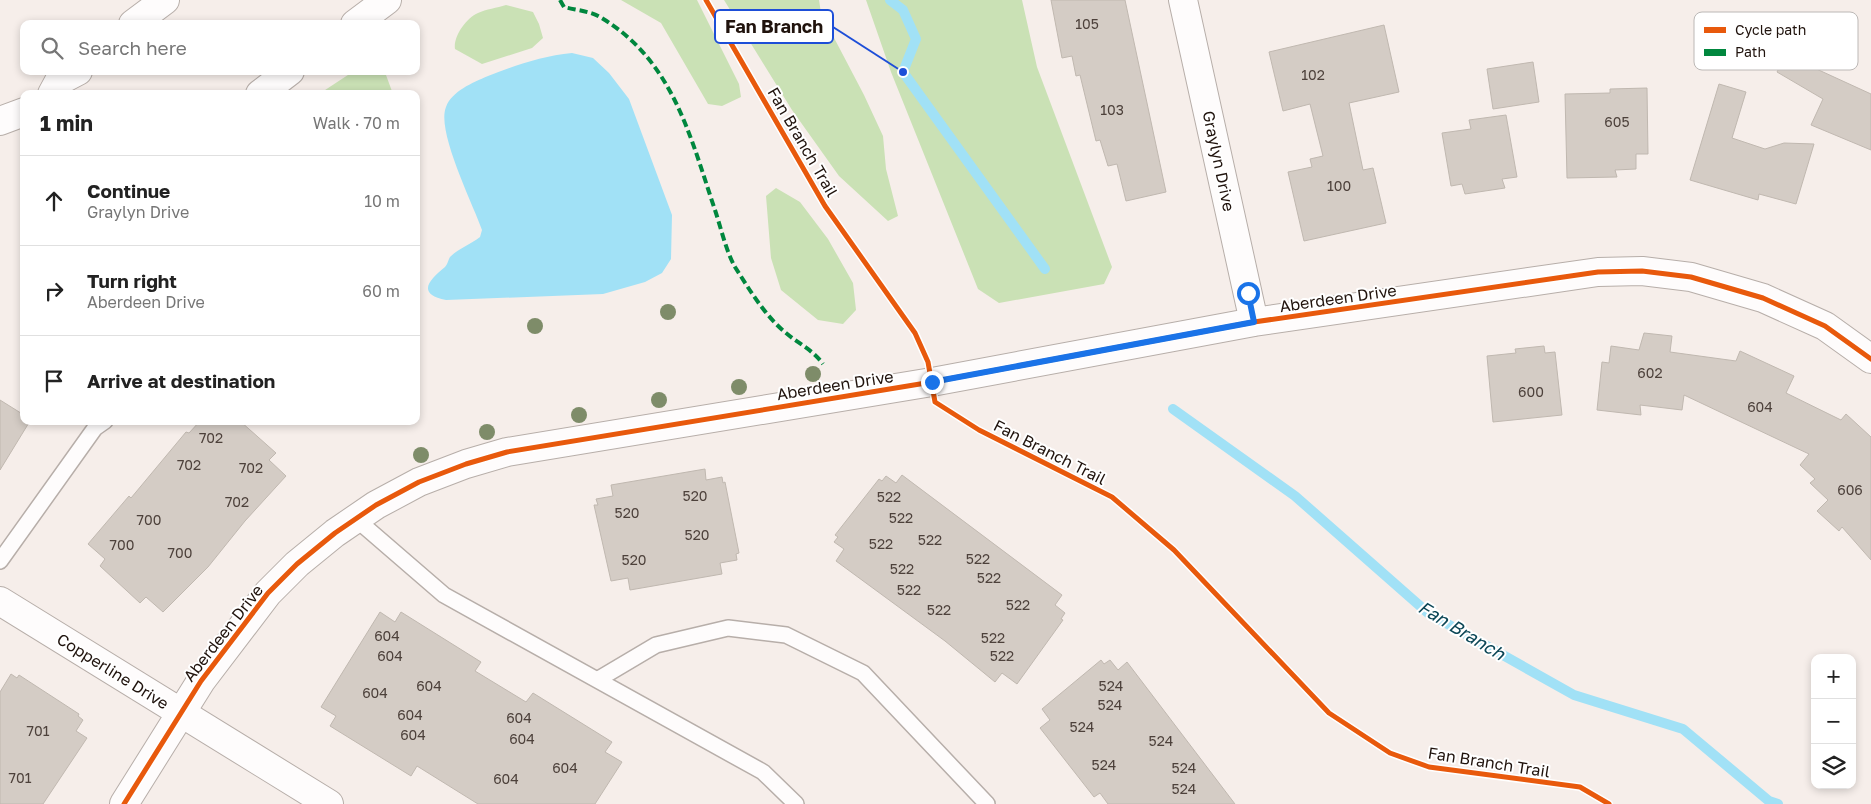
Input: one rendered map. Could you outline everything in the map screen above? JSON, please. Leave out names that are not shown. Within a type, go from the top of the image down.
[{"type":"street","points":[[138,20],[165,0]]},
{"type":"street","points":[[360,20],[387,0]]},
{"type":"street","name":"Graylyn Drive","points":[[1183,0],[1254,322]]},
{"type":"street","points":[[54,90],[59,81],[70,75]]},
{"type":"street","points":[[265,90],[285,75]]},
{"type":"street","points":[[0,121],[20,114]]},
{"type":"street","name":"Aberdeen Drive","points":[[124,804],[200,681],[268,593],[297,564],[335,533],[419,482],[507,452],[932,382],[1254,322],[1598,272],[1642,271],[1691,276],[1763,298],[1825,326],[1871,359]]},
{"type":"street","name":"Copperline Drive","points":[[0,601],[330,804]]},
{"type":"lane","points":[[0,561],[96,425]]},
{"type":"lane","points":[[356,519],[444,594],[763,772],[796,804]]},
{"type":"lane","points":[[597,680],[656,645],[728,628],[786,635],[863,673],[987,804]]},
{"type":"green space","points":[[621,0],[697,0],[739,84],[741,97],[722,106],[708,104],[661,23]]},
{"type":"green space","points":[[724,0],[819,0],[821,13],[883,136],[886,169],[898,216],[888,221],[839,176],[792,110]]},
{"type":"green space","points":[[866,0],[1022,0],[1037,67],[1112,267],[1104,284],[999,303],[978,289],[891,72]]},
{"type":"green space","points":[[506,5],[533,12],[543,38],[532,48],[482,64],[455,49],[456,39],[461,28],[473,15]]},
{"type":"green space","points":[[348,75],[386,75],[392,90],[325,90]]},
{"type":"green space","points":[[776,188],[800,202],[828,239],[853,283],[856,310],[843,324],[818,320],[781,290],[771,258],[766,196]]},
{"type":"water","points":[[572,53],[593,58],[609,73],[629,99],[672,215],[671,259],[662,273],[645,282],[603,294],[446,300],[431,294],[428,290],[430,282],[446,266],[450,257],[480,237],[482,230],[457,168],[446,133],[444,118],[449,101],[463,88],[488,76],[529,61]]},
{"type":"building","points":[[1051,0],[1125,0],[1166,192],[1126,201],[1117,164],[1108,166],[1100,140],[1096,141],[1080,75],[1076,76],[1072,56],[1062,58]]},
{"type":"building","points":[[1384,25],[1399,92],[1349,103],[1363,170],[1373,168],[1386,223],[1304,241],[1288,172],[1312,167],[1310,159],[1323,156],[1310,104],[1283,111],[1269,52]]},
{"type":"building","points":[[1533,62],[1539,102],[1493,109],[1487,69]]},
{"type":"building","points":[[1778,70],[1819,70],[1871,94],[1871,150],[1811,125],[1823,99],[1777,72]]},
{"type":"building","points":[[1719,84],[1746,92],[1732,138],[1765,149],[1784,143],[1814,144],[1796,204],[1759,194],[1758,200],[1690,180]]},
{"type":"building","points":[[1647,88],[1648,154],[1636,154],[1636,169],[1615,170],[1617,177],[1567,178],[1565,94],[1610,93],[1610,89]]},
{"type":"building","points":[[1506,115],[1517,177],[1502,179],[1505,188],[1465,194],[1462,184],[1451,186],[1442,133],[1471,129],[1469,120]]},
{"type":"building","points":[[1644,333],[1672,336],[1670,352],[1736,361],[1740,351],[1794,376],[1786,393],[1841,420],[1846,414],[1871,437],[1871,560],[1842,527],[1839,531],[1817,511],[1828,500],[1810,483],[1815,479],[1800,465],[1809,454],[1684,395],[1682,410],[1640,405],[1641,415],[1597,410],[1602,362],[1609,363],[1611,346],[1639,350]]},
{"type":"building","points":[[1544,346],[1545,353],[1555,352],[1562,415],[1493,422],[1487,356],[1516,353],[1515,349]]},
{"type":"building","points":[[0,400],[20,412],[20,425],[28,425],[0,470]]},
{"type":"building","points":[[196,425],[244,425],[276,453],[269,460],[286,476],[245,521],[208,567],[163,612],[146,597],[140,603],[100,566],[105,559],[88,544],[129,496],[131,498],[186,432],[189,433]]},
{"type":"building","points":[[705,469],[706,480],[722,477],[723,483],[725,482],[739,553],[736,554],[737,560],[720,563],[722,574],[630,590],[628,578],[611,581],[594,505],[598,505],[596,499],[613,496],[611,485]]},
{"type":"building","points":[[902,475],[1062,595],[1055,605],[1065,613],[1061,619],[1063,620],[1017,684],[1002,673],[995,682],[945,641],[836,561],[844,549],[834,542],[838,537],[835,535],[879,479],[882,481],[886,476],[896,483]]},
{"type":"building","points":[[380,612],[395,622],[401,612],[481,662],[475,671],[526,702],[533,693],[612,742],[605,752],[622,762],[595,804],[478,804],[417,766],[411,776],[330,726],[336,716],[321,707]]},
{"type":"building","points":[[1101,660],[1104,664],[1110,660],[1118,670],[1127,662],[1235,804],[1108,804],[1100,793],[1094,797],[1040,728],[1050,720],[1042,709]]},
{"type":"building","points":[[11,674],[17,678],[19,675],[79,714],[78,716],[83,720],[76,731],[87,738],[43,804],[0,804],[0,692]]},
{"type":"waterway","name":"Fan Branch","points":[[890,0],[903,10],[916,39],[903,72],[1045,269]]},
{"type":"waterway","name":"Fan Branch","points":[[1173,409],[1295,496],[1428,613],[1574,695],[1683,729],[1769,801],[1778,804]]},
{"type":"marked path","points":[[560,0],[564,7],[596,15],[625,35],[645,55],[662,77],[676,102],[687,128],[726,247],[735,267],[771,319],[815,355],[823,364]]},
{"type":"cycle path","name":"Fan Branch Trail","points":[[706,0],[825,206],[915,333],[928,362],[935,402],[979,430],[1112,497],[1174,550],[1329,713],[1390,753],[1429,767],[1580,787],[1609,804]]},
{"type":"cycle path","points":[[124,804],[201,681],[268,593],[297,564],[335,533],[376,505],[419,482],[466,464],[507,452],[932,382],[1254,322],[1598,272],[1642,271],[1691,277],[1763,298],[1825,326],[1871,359]]},
{"type":"place","name":"Fan Branch","points":[[903,72]]},
{"type":"route","points":[[932,382],[1254,322],[1248,293]]}]
